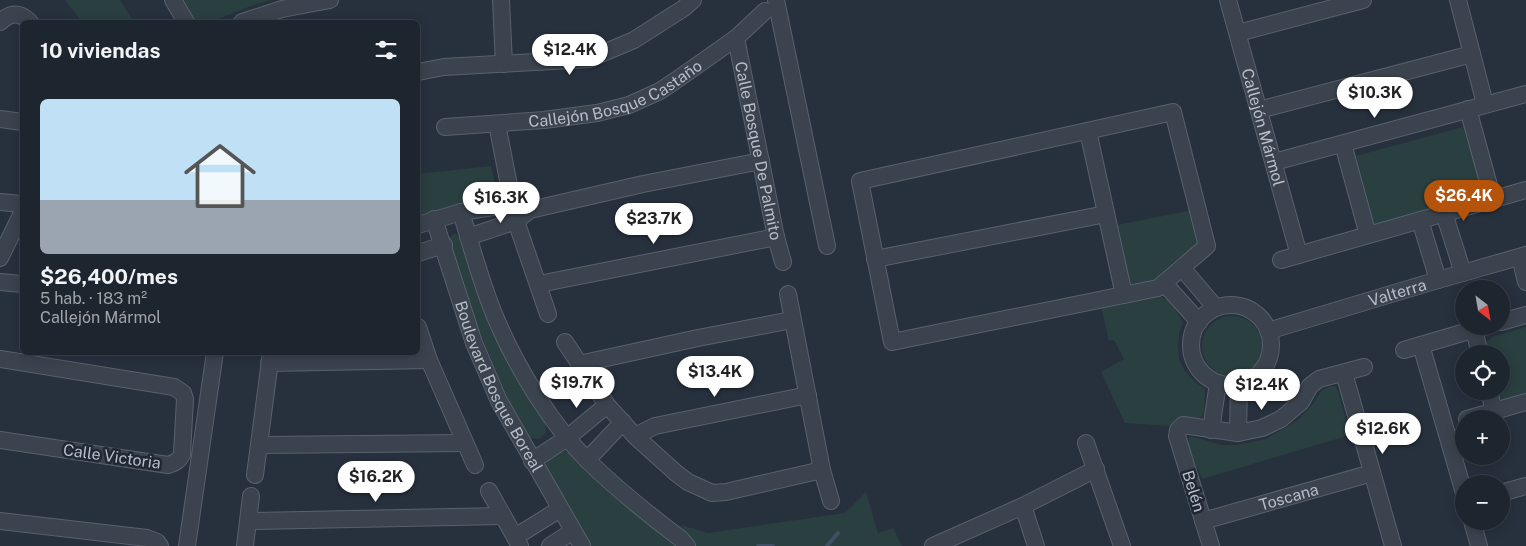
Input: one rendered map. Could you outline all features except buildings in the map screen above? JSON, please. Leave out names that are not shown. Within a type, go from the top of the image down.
[{"type":"street","points":[[173,0],[185,20]]},
{"type":"street","points":[[248,20],[282,9],[330,0]]},
{"type":"street","points":[[501,0],[504,64]]},
{"type":"street","points":[[420,72],[444,67],[589,59],[634,40],[684,8],[693,0]]},
{"type":"street","name":"Callejón Mármol","points":[[1228,0],[1299,254]]},
{"type":"street","points":[[1238,33],[1364,0]]},
{"type":"street","points":[[1458,0],[1485,104]]},
{"type":"street","points":[[771,5],[827,246]]},
{"type":"street","name":"Callejón Bosque Castaño","points":[[445,127],[497,124],[597,113],[629,105],[660,91],[736,38],[771,5]]},
{"type":"street","points":[[0,22],[9,15],[24,18]]},
{"type":"street","name":"Calle Bosque De Palmito","points":[[736,38],[776,237],[783,262]]},
{"type":"street","points":[[1259,110],[1472,54]]},
{"type":"street","points":[[1274,162],[1526,94]]},
{"type":"street","points":[[1468,109],[1492,200]]},
{"type":"street","points":[[1173,112],[1207,246],[1158,288],[892,342],[875,259],[860,181],[1173,112]]},
{"type":"street","points":[[0,119],[20,122]]},
{"type":"street","points":[[497,124],[516,221],[548,314]]},
{"type":"street","points":[[1088,131],[1124,295]]},
{"type":"street","points":[[1342,144],[1368,235]]},
{"type":"street","points":[[468,237],[516,221],[530,210],[643,184],[761,161]]},
{"type":"street","points":[[1281,260],[1526,190]]},
{"type":"street","points":[[0,202],[20,204]]},
{"type":"street","points":[[420,224],[461,212],[512,204],[530,210]]},
{"type":"street","name":"Boulevard Bosque Boreal","points":[[461,212],[496,320],[534,391],[567,438],[587,460],[630,499],[682,539],[687,546]]},
{"type":"street","points":[[1444,213],[1463,272]]},
{"type":"street","points":[[875,259],[1106,214]]},
{"type":"street","points":[[0,258],[20,217]]},
{"type":"street","name":"Boulevard Bosque Boreal","points":[[434,219],[444,245],[474,343],[499,401],[582,546]]},
{"type":"street","points":[[1420,220],[1438,280]]},
{"type":"street","points":[[539,284],[776,237]]},
{"type":"street","points":[[420,251],[444,245]]},
{"type":"street","points":[[1523,256],[1526,282]]},
{"type":"street","name":"Valterra","points":[[1268,331],[1463,272],[1523,256]]},
{"type":"street","points":[[1182,268],[1216,308]]},
{"type":"street","points":[[0,282],[20,284]]},
{"type":"street","points":[[1164,283],[1199,322]]},
{"type":"street","points":[[788,294],[822,470],[831,501]]},
{"type":"street","points":[[1230,305],[1244,307],[1261,319],[1268,331],[1270,351],[1266,364],[1252,379],[1239,384],[1228,385],[1218,383],[1206,377],[1197,366],[1194,360],[1191,339],[1199,322],[1216,308],[1230,305]]},
{"type":"street","points":[[1510,319],[1526,315]]},
{"type":"street","points":[[579,364],[792,320]]},
{"type":"street","points":[[420,333],[429,360],[475,466]]},
{"type":"street","points":[[1404,350],[1456,335]]},
{"type":"street","points":[[566,342],[607,405],[635,436],[676,473],[698,488],[712,493],[726,492],[822,470]]},
{"type":"street","points":[[1421,345],[1459,475]]},
{"type":"street","points":[[187,546],[215,355]]},
{"type":"street","points":[[254,475],[260,445],[270,358],[429,360]]},
{"type":"street","name":"Calle Victoria","points":[[0,359],[174,387],[183,393],[185,400],[182,454],[177,462],[173,464],[0,440]]},
{"type":"street","points":[[1218,383],[1211,430],[1238,433],[1262,428],[1281,419],[1300,402],[1310,386],[1319,379],[1364,367]]},
{"type":"street","points":[[1344,373],[1393,546]]},
{"type":"street","points":[[1238,433],[1239,384]]},
{"type":"street","points":[[635,436],[654,426],[808,395]]},
{"type":"street","points":[[1498,410],[1526,402]]},
{"type":"street","points":[[532,461],[567,438],[607,405]]},
{"type":"street","points":[[587,460],[623,422]]},
{"type":"street","points":[[1445,425],[1455,422]]},
{"type":"street","name":"Belén","points":[[1211,430],[1183,425],[1178,430],[1177,436],[1211,546]]},
{"type":"street","points":[[260,445],[464,443]]},
{"type":"street","points":[[1086,443],[1122,546]]},
{"type":"street","points":[[933,546],[1023,506],[1096,469]]},
{"type":"street","name":"Toscana","points":[[1204,521],[1372,473]]},
{"type":"street","points":[[1510,490],[1526,486]]},
{"type":"street","points":[[489,491],[518,542],[560,509]]},
{"type":"street","points":[[245,546],[251,496]]},
{"type":"street","points":[[1023,506],[1036,546]]},
{"type":"street","points":[[249,521],[503,516]]},
{"type":"street","points":[[0,521],[147,538],[157,542],[160,546]]},
{"type":"street","points":[[1475,530],[1479,546]]},
{"type":"street","points":[[550,546],[573,532]]},
{"type":"green space","points":[[65,0],[120,0],[133,20],[80,20]]},
{"type":"green space","points":[[182,0],[271,0],[215,20],[194,20]]},
{"type":"green space","points":[[1463,127],[1484,196],[1375,226],[1356,156]]},
{"type":"green space","points":[[491,166],[496,189],[494,193],[420,217],[420,174]]},
{"type":"green space","points":[[1193,210],[1201,243],[1172,263],[1154,280],[1132,286],[1127,282],[1117,225]]},
{"type":"green space","points":[[455,233],[461,238],[470,272],[491,330],[546,425],[546,433],[539,439],[527,436],[503,388],[473,315],[447,239]]},
{"type":"green space","points":[[1158,295],[1171,302],[1183,323],[1179,334],[1178,352],[1180,361],[1189,376],[1205,389],[1203,415],[1198,419],[1182,417],[1175,420],[1171,426],[1125,423],[1101,372],[1124,359],[1114,340],[1109,341],[1101,306]]},
{"type":"green space","points":[[1232,316],[1248,321],[1253,325],[1257,330],[1262,346],[1257,362],[1253,367],[1248,371],[1232,376],[1216,371],[1211,367],[1207,362],[1202,346],[1207,330],[1211,325],[1216,321]]},
{"type":"green space","points":[[1526,327],[1526,397],[1512,400],[1510,400],[1510,345],[1484,344],[1492,337],[1510,335],[1510,332]]},
{"type":"green space","points":[[1332,386],[1336,387],[1338,391],[1350,435],[1202,479],[1188,446],[1189,437],[1221,445],[1237,445],[1266,439],[1298,420],[1313,404],[1322,390]]},
{"type":"green space","points":[[559,451],[569,452],[681,546],[589,546],[545,466],[547,461]]},
{"type":"green space","points":[[866,492],[878,533],[893,528],[902,546],[695,546],[680,525],[708,533],[845,513]]},
{"type":"waterway","points":[[827,546],[838,533]]},
{"type":"waterway","points":[[758,546],[773,546]]}]
